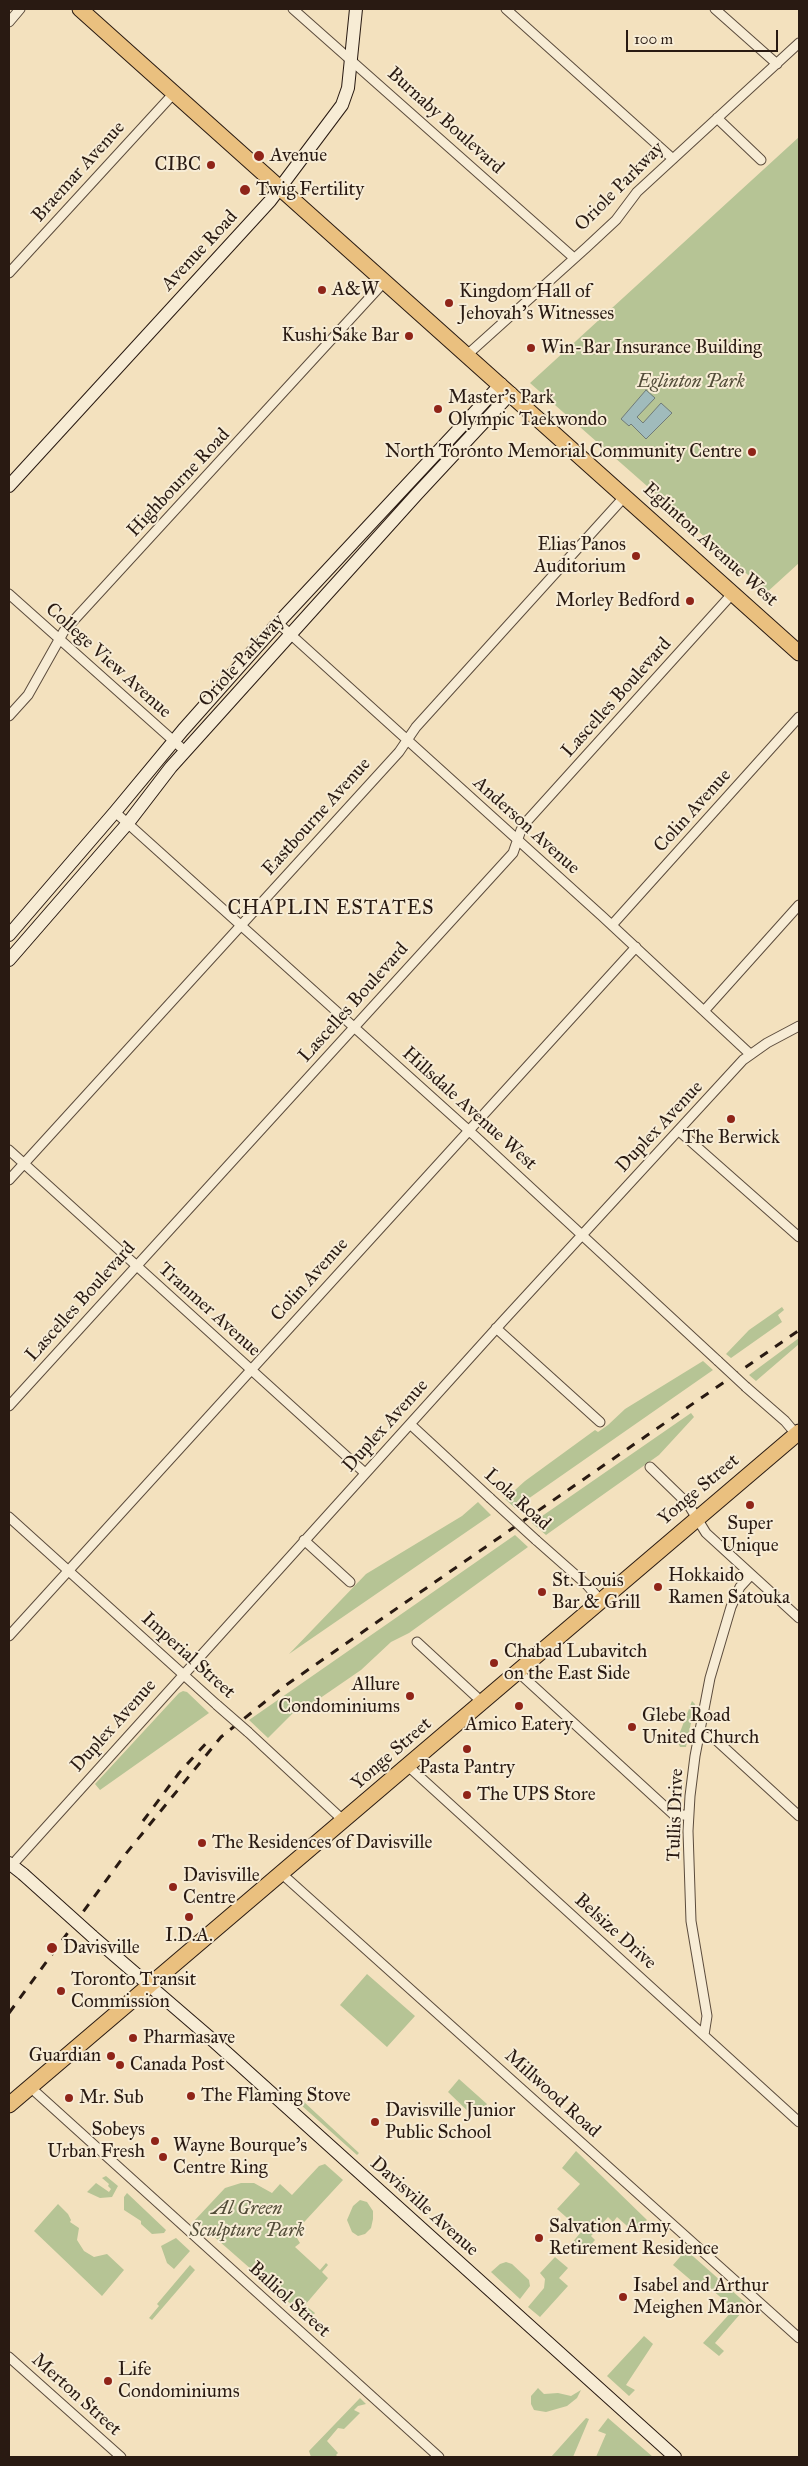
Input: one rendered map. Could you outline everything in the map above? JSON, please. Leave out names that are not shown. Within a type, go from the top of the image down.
[{"type":"main road","name":"Eglinton Avenue West","points":[[80,9],[175,92],[799,653]]},
{"type":"main road","name":"Yonge Street","points":[[9,2105],[798,1433]]},
{"type":"street","points":[[9,22],[20,9]]},
{"type":"street","name":"Burnaby Boulevard","points":[[294,9],[574,258]]},
{"type":"street","name":"Avenue Road","points":[[9,486],[281,188],[342,105],[348,88],[356,9]]},
{"type":"street","points":[[506,9],[673,159]]},
{"type":"street","points":[[715,9],[777,64]]},
{"type":"street","name":"Oriole Parkway","points":[[467,355],[616,220],[637,192],[799,43]]},
{"type":"street","name":"Braemar Avenue","points":[[9,273],[175,92]]},
{"type":"street","points":[[717,118],[761,160]]},
{"type":"street","name":"Highbourne Road","points":[[9,716],[28,695],[64,631],[385,281]]},
{"type":"street","name":"Oriole Parkway","points":[[9,935],[174,741],[278,623],[475,412],[506,389]]},
{"type":"street","name":"Oriole Parkway","points":[[9,960],[128,823],[185,751],[417,494],[486,422],[506,389]]},
{"type":"street","points":[[475,412],[486,422]]},
{"type":"street","name":"Eastbourne Avenue","points":[[9,1180],[392,759],[626,496]]},
{"type":"street","name":"Lascelles Boulevard","points":[[9,1406],[513,853],[521,830],[528,820],[733,593]]},
{"type":"street","name":"College View Avenue","points":[[9,594],[185,751]]},
{"type":"street","name":"Anderson Avenue","points":[[278,623],[612,925],[750,1054]]},
{"type":"street","name":"Colin Avenue","points":[[612,925],[799,717]]},
{"type":"street","name":"Hillsdale Avenue West","points":[[115,812],[354,1026],[798,1433]]},
{"type":"street","points":[[704,1011],[799,905]]},
{"type":"street","name":"Colin Avenue","points":[[9,1636],[636,947]]},
{"type":"street","name":"Duplex Avenue","points":[[10,1864],[496,1328],[750,1054],[799,1026]]},
{"type":"street","points":[[679,1131],[799,1237]]},
{"type":"street","name":"Tranmer Avenue","points":[[9,1150],[366,1473]]},
{"type":"street","points":[[496,1328],[600,1422]]},
{"type":"street","name":"Lola Road","points":[[410,1424],[587,1585],[601,1601]]},
{"type":"street","points":[[650,1467],[688,1504],[706,1533],[799,1618]]},
{"type":"street","name":"Imperial Street","points":[[9,1517],[344,1821]]},
{"type":"street","points":[[304,1540],[350,1582]]},
{"type":"street","name":"Tullis Drive","points":[[704,2035],[707,2016],[691,1920],[688,1815],[699,1734],[710,1678],[731,1607],[740,1587],[750,1574]]},
{"type":"street","points":[[417,1642],[482,1702]]},
{"type":"street","points":[[518,1672],[674,1815],[688,1815]]},
{"type":"street","points":[[699,1734],[716,1740],[799,1816]]},
{"type":"street","name":"Belsize Drive","points":[[408,1766],[799,2122]]},
{"type":"street","name":"Davisville Avenue","points":[[10,1864],[148,1986],[208,2036],[675,2457]]},
{"type":"street","name":"Millwood Road","points":[[282,1874],[799,2338]]},
{"type":"street","name":"Balliol Street","points":[[30,2087],[439,2457]]},
{"type":"street","name":"Merton Street","points":[[9,2357],[121,2457]]},
{"type":"green space","name":"Eglinton Park","points":[[799,137],[799,563],[765,594],[756,582],[530,383]]},
{"type":"green space","points":[[782,1307],[784,1310],[778,1315],[782,1322],[731,1358],[726,1354],[749,1330]]},
{"type":"green space","points":[[799,1338],[799,1344],[756,1381],[749,1375]]},
{"type":"green space","points":[[703,1361],[713,1370],[515,1508],[505,1499],[525,1481],[595,1430],[598,1432],[608,1425],[625,1409]]},
{"type":"green space","points":[[691,1413],[694,1417],[659,1455],[546,1535],[532,1523]]},
{"type":"green space","points":[[478,1502],[491,1515],[289,1654],[366,1574],[462,1516]]},
{"type":"green space","points":[[515,1535],[528,1547],[409,1633],[391,1642],[361,1670],[297,1714],[294,1712],[268,1738],[249,1720]]},
{"type":"green space","points":[[187,1692],[209,1713],[100,1790],[95,1784],[179,1693]]},
{"type":"green space","points":[[692,1701],[695,1704],[686,1747],[680,1747],[677,1740]]},
{"type":"green space","points":[[367,1974],[415,2016],[387,2047],[340,2005]]},
{"type":"green space","points":[[459,2079],[487,2104],[475,2118],[448,2092]]},
{"type":"green space","points":[[304,2102],[359,2153],[357,2155],[301,2105]]},
{"type":"green space","points":[[576,2151],[647,2220],[635,2233],[617,2217],[613,2222],[608,2217],[591,2236],[595,2240],[582,2255],[570,2245],[582,2231],[557,2209],[580,2184],[562,2168]]},
{"type":"green space","name":"Al Green Sculpture Park","points":[[325,2164],[343,2180],[294,2233],[300,2243],[295,2247],[320,2270],[326,2263],[328,2265],[322,2272],[328,2278],[305,2305],[315,2313],[309,2320],[195,2220],[225,2188],[241,2183],[254,2183],[272,2193],[280,2184],[292,2195],[319,2166]]},
{"type":"green space","points":[[106,2176],[118,2186],[112,2197],[100,2198],[87,2192],[96,2183],[109,2192],[111,2189],[108,2186],[109,2184],[102,2178]]},
{"type":"green space","points":[[127,2193],[166,2230],[164,2233],[152,2234],[141,2224],[141,2221],[124,2210],[124,2197]]},
{"type":"green space","points":[[360,2200],[367,2202],[373,2211],[373,2219],[371,2228],[365,2234],[358,2236],[352,2232],[347,2220],[353,2206]]},
{"type":"green space","points":[[58,2204],[68,2214],[70,2222],[79,2228],[77,2240],[84,2251],[94,2257],[107,2254],[124,2270],[102,2296],[34,2231]]},
{"type":"green space","points":[[176,2238],[190,2251],[174,2269],[167,2263],[161,2246]]},
{"type":"green space","points":[[686,2250],[748,2305],[715,2343],[724,2351],[719,2356],[703,2343],[734,2309],[710,2288],[706,2293],[673,2265]]},
{"type":"green space","points":[[555,2257],[568,2268],[559,2278],[568,2286],[540,2317],[528,2307],[544,2288],[545,2279],[540,2273]]},
{"type":"green space","points":[[506,2262],[512,2264],[529,2280],[530,2286],[520,2299],[491,2272],[500,2264]]},
{"type":"green space","points":[[190,2265],[195,2270],[152,2320],[149,2318],[159,2306],[157,2304]]},
{"type":"green space","points":[[644,2336],[653,2344],[626,2385],[635,2390],[629,2396],[607,2376]]},
{"type":"green space","points":[[538,2388],[544,2394],[558,2393],[571,2396],[581,2390],[577,2398],[567,2406],[546,2412],[534,2410],[531,2404],[531,2396]]},
{"type":"green space","points":[[360,2398],[366,2404],[358,2406],[354,2410],[360,2413],[344,2429],[338,2428],[327,2441],[338,2453],[336,2455],[338,2457],[311,2457],[309,2451]]},
{"type":"green space","points":[[586,2418],[589,2419],[573,2457],[551,2457]]},
{"type":"green space","points":[[608,2418],[653,2457],[596,2457],[606,2434],[598,2431]]},
{"type":"water","points":[[646,390],[655,398],[637,417],[643,423],[661,403],[672,413],[646,439],[631,424],[629,426],[621,419]]},
{"type":"railway","points":[[9,2013],[124,1856],[221,1737],[286,1685],[798,1331]]},
{"type":"railway","points":[[143,1821],[179,1773],[209,1740]]},
{"type":"place","name":"Avenue","points":[[259,156]]},
{"type":"place","name":"CIBC","points":[[211,165]]},
{"type":"place","name":"Twig Fertility","points":[[245,190]]},
{"type":"place","name":"A&W","points":[[322,290]]},
{"type":"place","name":"Kingdom Hall of Jehovah's Witnesses","points":[[449,303]]},
{"type":"place","name":"Kushi Sake Bar","points":[[409,336]]},
{"type":"place","name":"Win-Bar Insurance Building","points":[[531,348]]},
{"type":"place","name":"Master’s Park Olympic Taekwondo","points":[[438,409]]},
{"type":"place","name":"North Toronto Memorial Community Centre","points":[[752,452]]},
{"type":"place","name":"Elias Panos Auditorium","points":[[636,556]]},
{"type":"place","name":"Morley Bedford","points":[[690,601]]},
{"type":"place","name":"The Berwick","points":[[731,1119]]},
{"type":"place","name":"Super Unique","points":[[750,1505]]},
{"type":"place","name":"Hokkaido Ramen Satouka","points":[[658,1587]]},
{"type":"place","name":"St. Louis Bar & Grill","points":[[542,1592]]},
{"type":"place","name":"Chabad Lubavitch on the East Side","points":[[494,1663]]},
{"type":"place","name":"Allure Condominiums","points":[[410,1696]]},
{"type":"place","name":"Amico Eatery","points":[[519,1706]]},
{"type":"place","name":"Glebe Road United Church","points":[[632,1727]]},
{"type":"place","name":"Pasta Pantry","points":[[467,1749]]},
{"type":"place","name":"The UPS Store","points":[[467,1795]]},
{"type":"place","name":"The Residences of Davisville","points":[[202,1843]]},
{"type":"place","name":"Davisville Centre","points":[[173,1887]]},
{"type":"place","name":"I.D.A.","points":[[189,1917]]},
{"type":"place","name":"Davisville","points":[[52,1948]]},
{"type":"place","name":"Toronto Transit Commission","points":[[61,1991]]},
{"type":"place","name":"Pharmasave","points":[[133,2038]]},
{"type":"place","name":"Guardian","points":[[111,2056]]},
{"type":"place","name":"Canada Post","points":[[120,2065]]},
{"type":"place","name":"The Flaming Stove","points":[[191,2096]]},
{"type":"place","name":"Mr. Sub","points":[[69,2098]]},
{"type":"place","name":"Davisville Junior Public School","points":[[375,2122]]},
{"type":"place","name":"Sobeys Urban Fresh","points":[[155,2141]]},
{"type":"place","name":"Wayne Bourque's Centre Ring","points":[[163,2157]]},
{"type":"place","name":"Salvation Army Retirement Residence","points":[[539,2238]]},
{"type":"place","name":"Isabel and Arthur Meighen Manor","points":[[623,2297]]},
{"type":"place","name":"Life Condominiums","points":[[108,2381]]},
{"type":"district","name":"CHAPLIN ESTATES","points":[[331,909]]}]
